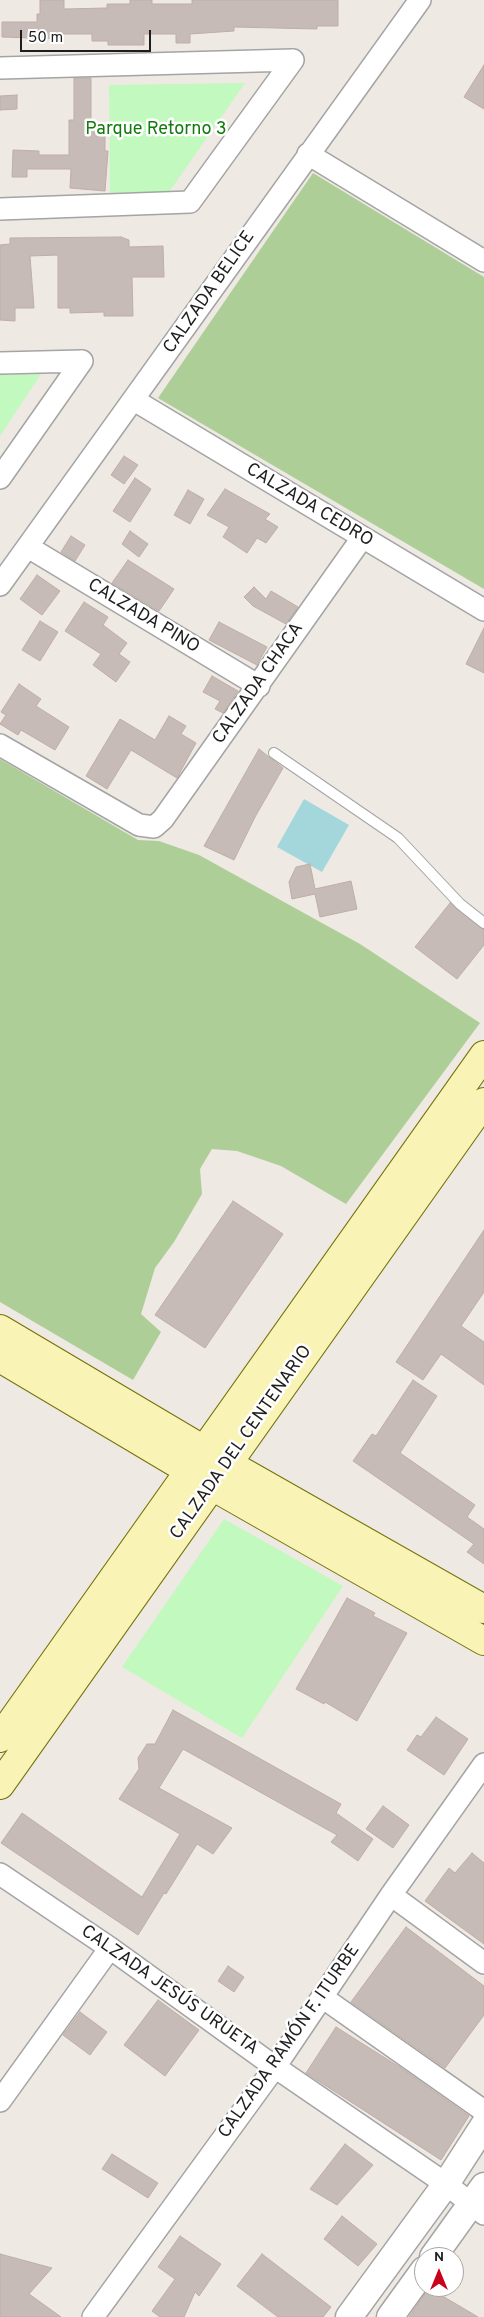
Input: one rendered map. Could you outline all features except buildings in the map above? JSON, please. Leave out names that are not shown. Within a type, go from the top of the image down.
[{"type":"main road","name":"CALZADA DEL CENTENARIO","points":[[0,1738],[484,1055]]},
{"type":"main road","name":"CALZADA DEL CENTENARIO","points":[[0,1785],[484,1102]]},
{"type":"main road","points":[[0,1329],[197,1460],[212,1486],[484,1641]]},
{"type":"main road","points":[[0,1358],[197,1460],[228,1463],[484,1609]]},
{"type":"street","name":"CALZADA BELICE","points":[[0,585],[420,0]]},
{"type":"street","points":[[0,68],[293,60],[190,202],[0,209]]},
{"type":"street","points":[[308,154],[484,261]]},
{"type":"street","points":[[0,363],[82,360],[0,478]]},
{"type":"street","name":"CALZADA CEDRO","points":[[134,400],[484,610]]},
{"type":"street","name":"CALZADA CHACA","points":[[0,745],[140,825],[154,827],[163,819],[362,538]]},
{"type":"street","name":"CALZADA PINO","points":[[28,547],[258,686]]},
{"type":"street","name":"CALZADA RAMÓN F. ITURBE","points":[[94,2317],[275,2067],[391,1895],[484,1764]]},
{"type":"street","name":"CALZADA JESÚS URUETA","points":[[0,1874],[110,1948],[275,2067],[446,2184],[480,2202]]},
{"type":"street","points":[[391,1895],[484,1963]]},
{"type":"street","points":[[0,2101],[110,1948]]},
{"type":"street","points":[[322,1997],[484,2111]]},
{"type":"street","points":[[349,2317],[446,2184],[484,2124]]},
{"type":"street","points":[[442,2247],[480,2202]]},
{"type":"street","points":[[390,2317],[414,2284]]},
{"type":"lane","points":[[274,753],[398,838],[460,904],[484,924]]},
{"type":"green space","name":"Parque Retorno 3","points":[[245,83],[169,192],[110,193],[109,85]]},
{"type":"green space","points":[[313,173],[484,277],[484,589],[158,398]]},
{"type":"green space","points":[[41,374],[0,436],[0,375]]},
{"type":"green space","points":[[0,759],[138,840],[159,841],[199,855],[360,944],[480,1023],[346,1204],[281,1166],[237,1151],[212,1149],[200,1169],[202,1194],[174,1242],[155,1268],[141,1314],[161,1332],[133,1380],[0,1302]]},
{"type":"green space","points":[[224,1519],[343,1586],[242,1738],[122,1667]]},
{"type":"water","points":[[304,799],[349,825],[322,872],[277,847]]}]
